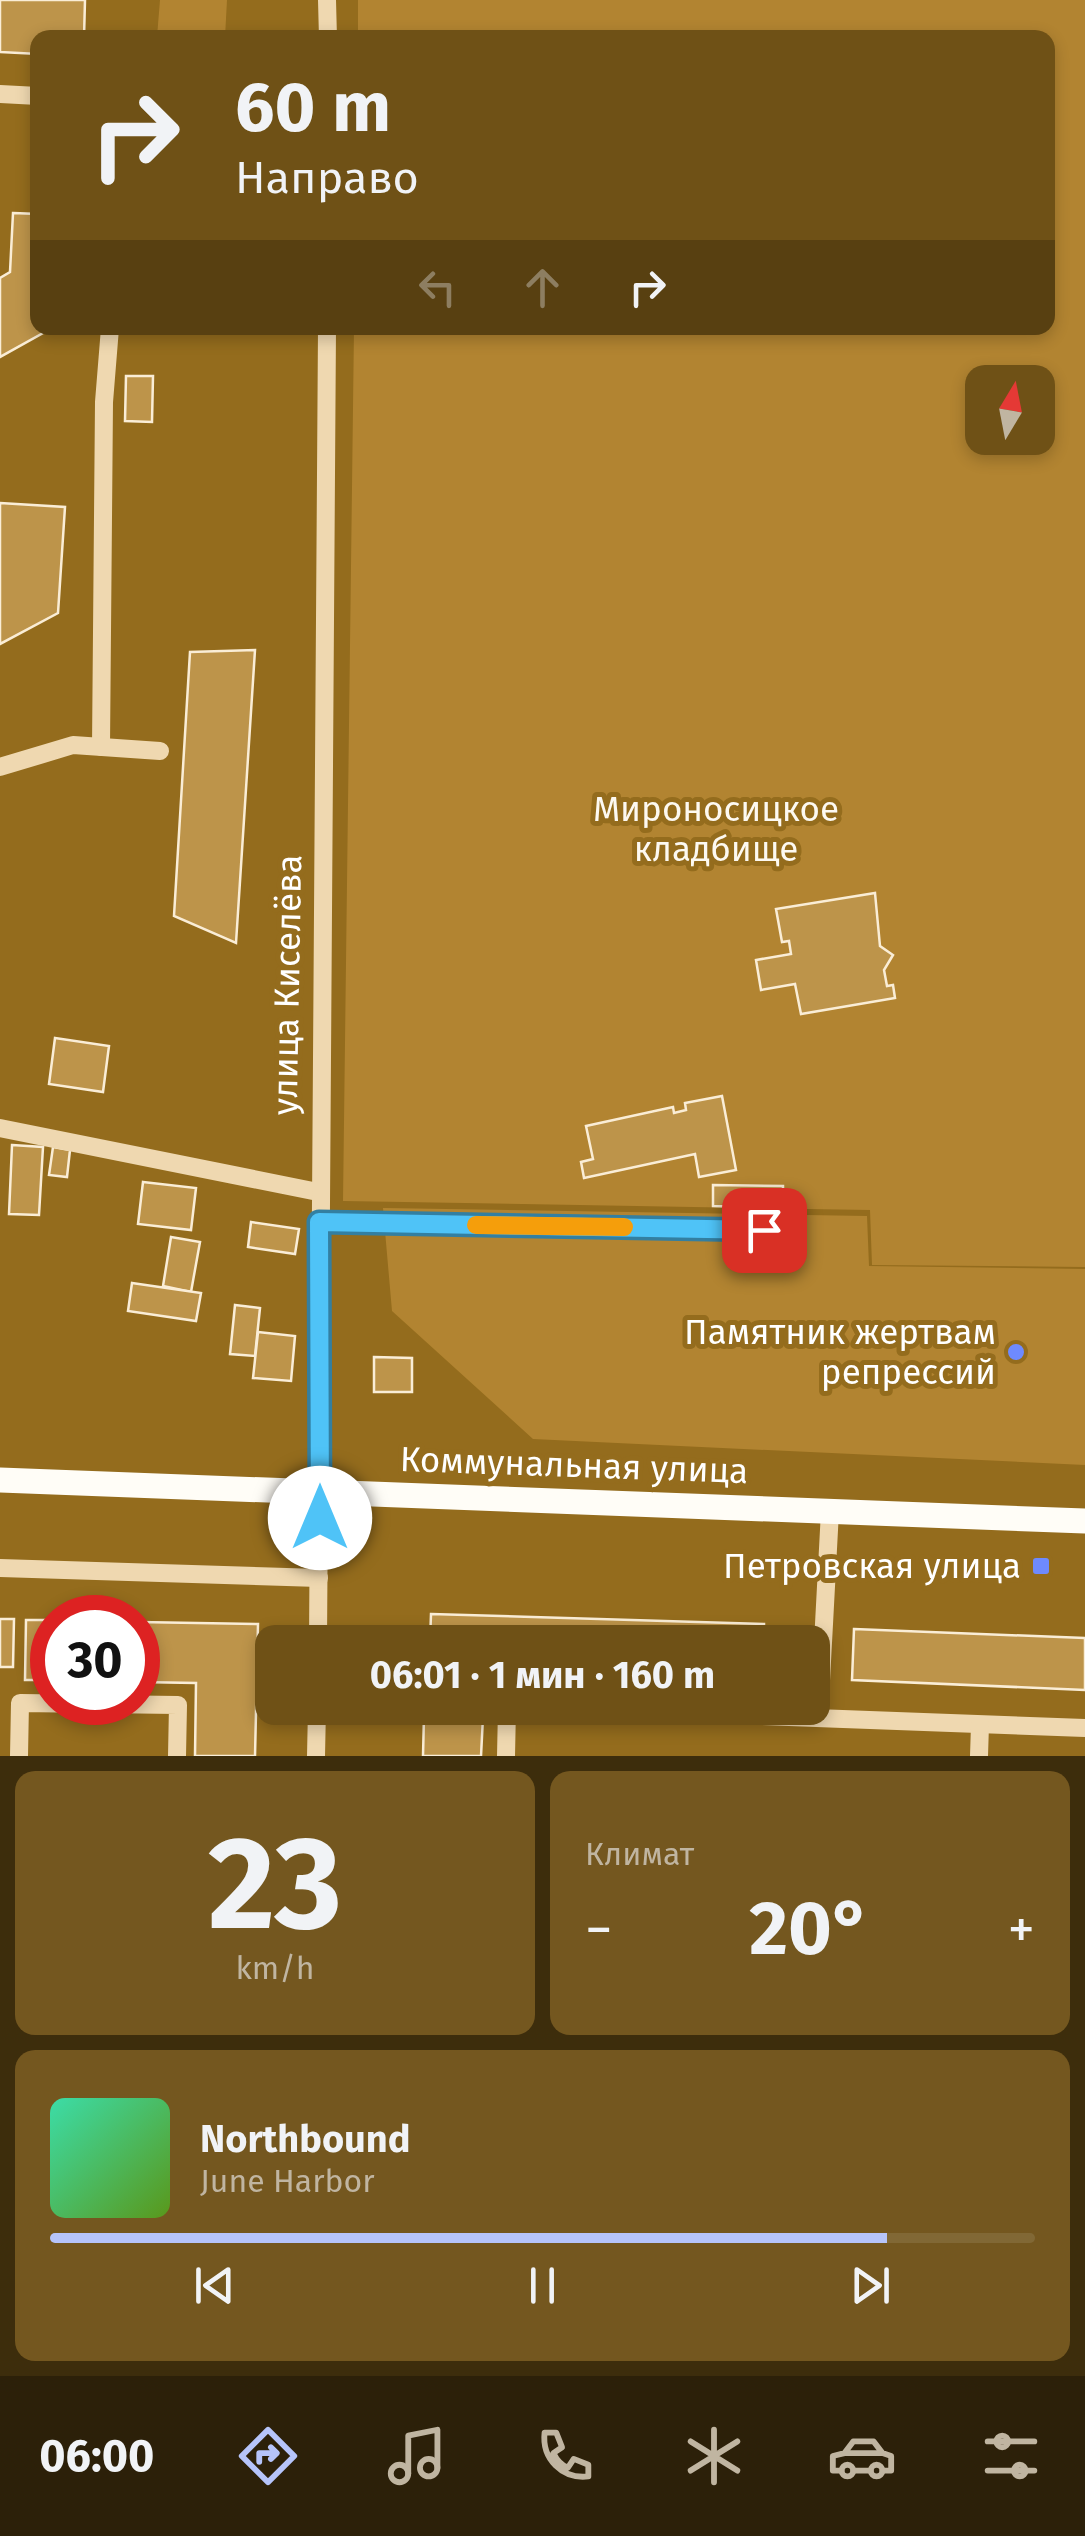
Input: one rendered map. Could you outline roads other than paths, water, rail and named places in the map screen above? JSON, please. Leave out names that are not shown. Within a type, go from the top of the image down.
[{"type":"main road","name":"Коммунальная улица","points":[[0,1480],[321,1489],[1085,1521]]},
{"type":"street","points":[[327,0],[328,30]]},
{"type":"street","points":[[0,94],[30,96]]},
{"type":"street","points":[[101,747],[104,402],[109,335]]},
{"type":"street","name":"улица Киселёва","points":[[318,1625],[327,335]]},
{"type":"street","points":[[0,767],[73,745],[160,751]]},
{"type":"street","points":[[0,1128],[318,1192]]},
{"type":"street","points":[[319,1222],[764,1230]]},
{"type":"street","points":[[824,1625],[830,1511]]},
{"type":"street","points":[[0,1568],[318,1578]]},
{"type":"street","points":[[18,1756],[20,1703],[178,1706],[177,1756]]},
{"type":"street","points":[[830,1718],[1085,1728]]},
{"type":"street","points":[[979,1756],[980,1724]]},
{"type":"street","points":[[316,1756],[317,1725]]},
{"type":"street","points":[[506,1725],[506,1756]]},
{"type":"place","name":"Памятник жертвам репрессий","points":[[1016,1352]]},
{"type":"place","name":"Петровская улица","points":[[1041,1566]]},
{"type":"park label","name":"Мироносицкое кладбище","points":[[716,829]]}]
